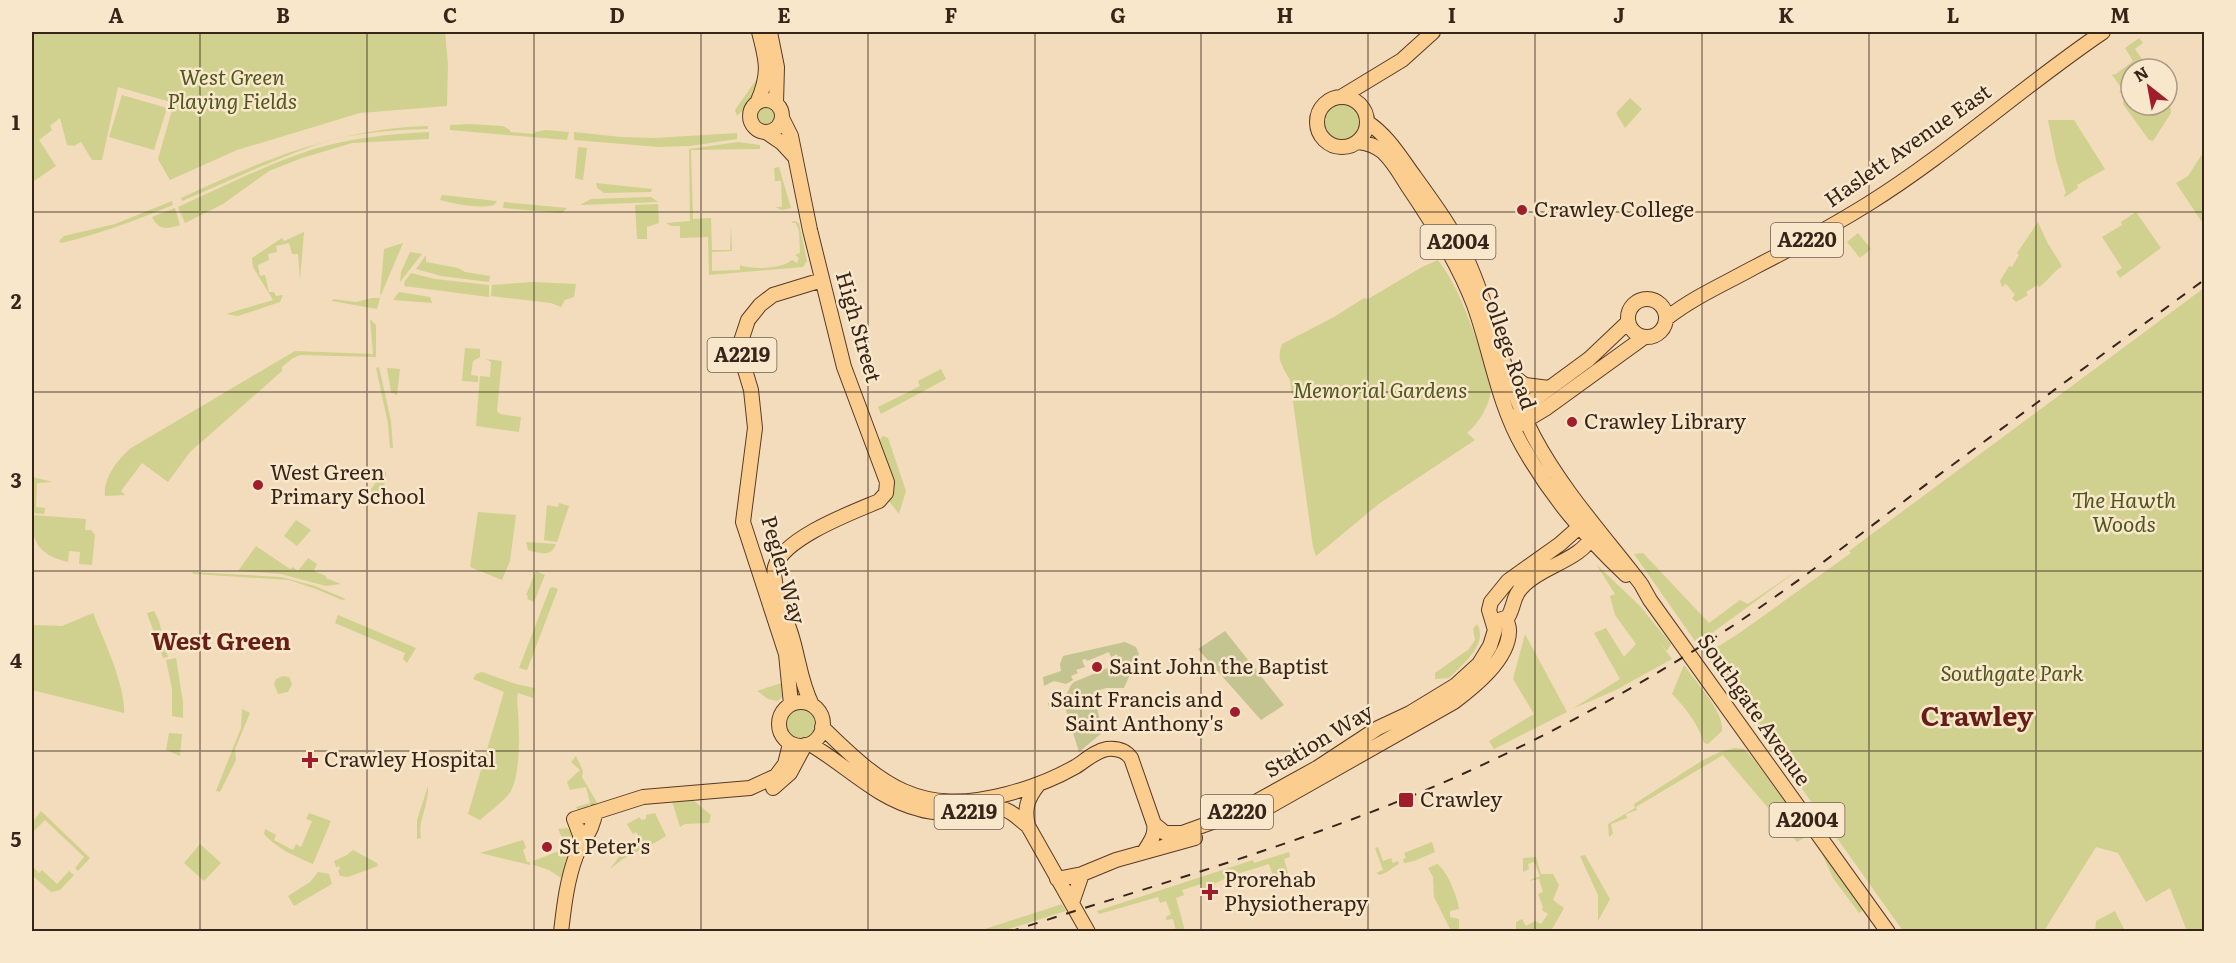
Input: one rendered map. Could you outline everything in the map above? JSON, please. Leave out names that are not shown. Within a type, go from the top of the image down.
[{"type":"main road","points":[[759,32],[764,52],[766,77],[750,113],[751,121],[756,128],[782,143],[795,158]]},
{"type":"main road","points":[[770,32],[777,67],[776,103]]},
{"type":"main road","points":[[1371,80],[1366,95],[1363,136],[1350,146],[1336,147],[1323,139],[1319,133],[1317,117],[1323,106],[1402,60],[1433,32]]},
{"type":"main road","name":"Haslett Avenue East","points":[[1667,318],[1697,296],[1815,235],[1896,186],[2056,63],[2103,32]]},
{"type":"main road","points":[[1341,97],[1355,101],[1366,116]]},
{"type":"main road","points":[[756,103],[768,100],[776,103],[782,111],[782,118],[778,126],[766,132]]},
{"type":"main road","name":"College Road","points":[[1366,116],[1392,146],[1456,239],[1470,265],[1524,415]]},
{"type":"main road","name":"High Street","points":[[779,559],[803,538],[879,501],[886,493],[887,482],[844,367],[788,126],[782,118]]},
{"type":"main road","name":"College Road","points":[[1358,142],[1369,144],[1382,151],[1389,159],[1415,197],[1451,259],[1473,304],[1513,427]]},
{"type":"main road","name":"Pegler Way","points":[[791,704],[786,654],[743,522],[755,428],[751,390],[742,360],[741,340],[748,320],[760,305],[773,296],[822,280]]},
{"type":"main road","name":"Haslett Avenue East","points":[[1658,302],[1697,296]]},
{"type":"main road","name":"A2220","points":[[1524,415],[1549,388],[1589,359],[1628,322],[1630,309],[1637,302],[1650,299],[1658,302]]},
{"type":"main road","points":[[1658,302],[1665,309],[1667,318]]},
{"type":"main road","name":"A2220","points":[[1524,415],[1545,409],[1643,338],[1658,335],[1663,331],[1667,318]]},
{"type":"main road","points":[[1628,322],[1633,332],[1643,338]]},
{"type":"main road","points":[[1507,372],[1525,386],[1549,388]]},
{"type":"main road","points":[[1513,427],[1524,415]]},
{"type":"main road","name":"Southgate Avenue","points":[[1524,415],[1553,469],[1641,585],[1888,932]]},
{"type":"main road","name":"Southgate Avenue","points":[[1513,427],[1542,477],[1578,528],[1650,600]]},
{"type":"main road","points":[[1503,614],[1526,583],[1581,550],[1590,541],[1597,527],[1578,528]]},
{"type":"main road","name":"Station Way","points":[[1057,879],[1082,874],[1116,860],[1221,829],[1263,805],[1378,728],[1410,713],[1456,685],[1479,664],[1490,646],[1503,614],[1489,605],[1508,581],[1560,544],[1578,528]]},
{"type":"main road","points":[[752,550],[765,557],[779,559]]},
{"type":"main road","name":"Pegler Way","points":[[779,559],[775,569],[780,601],[792,636],[802,686],[812,705]]},
{"type":"main road","points":[[732,790],[759,792],[776,787],[790,773],[807,745],[820,734],[821,717],[812,705],[798,702],[791,704],[783,710],[779,723],[781,734],[790,744],[807,745]]},
{"type":"main road","name":"A2219","points":[[822,727],[873,775],[894,787],[925,799],[949,802],[1008,794],[1038,784],[1106,749],[1120,750],[1131,758],[1154,824]]},
{"type":"main road","points":[[580,847],[580,835],[574,819],[643,797],[750,788],[776,776],[785,764],[790,744]]},
{"type":"main road","name":"A2219","points":[[807,745],[836,760],[871,788],[892,800],[921,810],[946,813],[1000,809],[1015,815],[1028,826]]},
{"type":"main road","name":"A2219","points":[[1038,784],[1027,800],[1028,826],[1088,932]]},
{"type":"main road","name":"Station Way","points":[[1154,824],[1164,833],[1182,833],[1263,805]]},
{"type":"main road","points":[[561,932],[567,886],[580,847],[594,823],[596,812]]},
{"type":"main road","points":[[1144,852],[1153,838],[1154,824]]},
{"type":"main road","points":[[1072,903],[1082,874]]},
{"type":"green space","name":"West Green Playing Fields","points":[[32,32],[445,32],[448,64],[447,106],[360,113],[237,150],[170,180],[158,159],[174,103],[118,87],[102,160],[92,160],[81,142],[74,146],[67,145],[60,118],[50,126],[52,130],[39,140],[56,166],[34,181],[34,221],[32,221]]},
{"type":"green space","points":[[2139,38],[2143,43],[2135,49],[2141,57],[2131,57],[2125,48]]},
{"type":"green space","points":[[763,70],[753,95],[737,116],[735,110]]},
{"type":"green space","points":[[2119,72],[2119,85],[2112,75]]},
{"type":"green space","points":[[122,95],[167,108],[154,150],[109,137]]},
{"type":"green space","points":[[1630,98],[1642,109],[1625,128],[1616,113]]},
{"type":"green space","points":[[766,103],[775,106],[778,115],[775,124],[766,127],[757,124],[754,115],[757,106]]},
{"type":"green space","points":[[1343,104],[1356,109],[1361,122],[1356,135],[1343,140],[1330,135],[1325,122],[1330,109]]},
{"type":"green space","points":[[2132,117],[2168,117],[2153,141],[2149,140]]},
{"type":"green space","points":[[2048,120],[2074,120],[2105,169],[2077,185],[2078,188],[2065,197],[2066,193],[2056,160]]},
{"type":"green space","points":[[450,125],[503,126],[510,132],[535,134],[535,132],[546,130],[569,132],[567,140],[450,130]]},
{"type":"green space","points":[[428,126],[428,129],[354,135],[395,128]]},
{"type":"green space","points":[[429,132],[429,139],[352,143],[302,158],[269,171],[223,204],[185,223],[178,207],[262,169],[314,149],[371,137]]},
{"type":"green space","points":[[574,132],[655,138],[737,133],[737,139],[690,146],[659,147],[574,140]]},
{"type":"green space","points":[[738,142],[760,145],[760,149],[691,150],[693,219],[711,218],[712,250],[730,250],[731,225],[732,251],[712,252],[712,271],[740,270],[740,265],[767,268],[792,260],[797,263],[799,258],[795,255],[800,253],[799,231],[796,223],[791,223],[794,221],[799,223],[807,261],[803,267],[709,275],[708,237],[680,238],[680,226],[671,226],[666,223],[690,221],[689,149]]},
{"type":"green space","points":[[320,144],[182,201],[181,198],[241,171]]},
{"type":"green space","points":[[578,147],[587,148],[583,180],[575,178]]},
{"type":"green space","points":[[2204,151],[2204,220],[2202,222],[2176,183],[2188,176]]},
{"type":"green space","points":[[779,167],[791,208],[782,210],[775,207],[782,207],[781,181],[775,181],[774,168]]},
{"type":"green space","points":[[596,183],[652,189],[651,192],[604,193],[597,188]]},
{"type":"green space","points":[[442,195],[497,201],[494,205],[488,206],[467,206],[440,200]]},
{"type":"green space","points":[[651,197],[658,202],[580,205],[591,199]]},
{"type":"green space","points":[[172,201],[173,205],[118,226],[61,243],[59,241],[64,236],[115,224]]},
{"type":"green space","points":[[504,202],[567,208],[562,213],[503,208]]},
{"type":"green space","points":[[658,204],[659,223],[647,227],[647,239],[637,239],[635,205]]},
{"type":"green space","points":[[175,208],[180,225],[164,228],[158,225],[152,217]]},
{"type":"green space","points":[[2136,212],[2161,248],[2120,278],[2116,272],[2122,268],[2102,237],[2122,225],[2121,222]]},
{"type":"green space","points":[[2038,222],[2062,266],[2042,285],[2039,287],[2037,285],[2026,292],[2028,295],[2016,302],[2012,298],[2015,295],[2006,284],[2002,287],[2000,281],[2009,266],[2012,267],[2019,255],[2017,253]]},
{"type":"green space","points":[[304,232],[300,280],[298,254],[292,254],[289,243],[276,246],[277,252],[268,254],[269,260],[258,265],[260,276],[265,275],[269,292],[274,292],[276,296],[283,295],[280,302],[238,316],[226,314],[273,300],[253,267],[252,258],[282,238],[284,241]]},
{"type":"green space","points":[[1858,233],[1871,249],[1860,258],[1847,242]]},
{"type":"green space","points":[[403,243],[381,295],[380,295],[384,249]]},
{"type":"green space","points":[[410,252],[422,254],[400,282],[401,272]]},
{"type":"green space","points":[[426,255],[426,262],[490,276],[489,282],[441,276],[416,269]]},
{"type":"green space","name":"Memorial Gardens","points":[[1438,260],[1452,281],[1462,303],[1490,379],[1491,389],[1486,407],[1480,419],[1467,433],[1475,440],[1380,503],[1316,556],[1290,380],[1280,358],[1282,344]]},
{"type":"green space","points":[[411,273],[435,279],[489,285],[489,297],[404,286]]},
{"type":"green space","points":[[532,282],[576,284],[574,297],[565,300],[561,307],[551,303],[491,296],[492,285]]},
{"type":"green space","name":"Southgate Park","points":[[2204,288],[2204,931],[2187,931],[2170,888],[2146,902],[2118,853],[2096,847],[2044,931],[1903,931],[1706,654],[1738,634],[1851,553],[1849,551]]},
{"type":"green space","points":[[399,292],[430,297],[432,303],[393,300]]},
{"type":"green space","points":[[380,298],[377,309],[332,301],[333,299],[356,302]]},
{"type":"green space","points":[[370,319],[376,325],[376,357],[300,355],[293,358],[282,367],[282,371],[190,452],[168,482],[142,463],[121,491],[125,495],[105,496],[106,482],[112,469],[131,448],[295,351],[373,354]]},
{"type":"green space","points":[[465,348],[480,349],[480,357],[473,361],[471,375],[478,376],[478,382],[462,381]]},
{"type":"green space","points":[[486,359],[502,361],[497,411],[500,414],[521,417],[519,432],[476,426],[480,376],[490,377],[491,362]]},
{"type":"green space","points":[[379,367],[391,421],[393,448],[390,448],[388,424],[376,368]]},
{"type":"green space","points":[[387,368],[400,369],[397,395],[391,392]]},
{"type":"green space","points":[[941,369],[946,379],[881,414],[878,407],[920,386],[918,381]]},
{"type":"green space","points":[[883,436],[888,438],[906,491],[899,514],[889,501],[893,491],[878,442]]},
{"type":"green space","points":[[378,466],[386,472],[383,496],[370,491],[380,476],[376,472]]},
{"type":"green space","points":[[32,477],[53,482],[37,483],[36,507],[45,508],[44,514],[32,513]]},
{"type":"green space","points":[[559,503],[569,506],[557,542],[544,540],[547,505],[558,507]]},
{"type":"green space","points":[[478,512],[516,515],[510,561],[502,580],[470,567]]},
{"type":"green space","points":[[32,515],[86,519],[85,530],[91,530],[95,535],[92,565],[79,564],[80,552],[69,551],[68,562],[50,556],[44,551],[33,533]]},
{"type":"green space","points":[[296,520],[311,530],[297,546],[284,536]]},
{"type":"green space","points":[[526,542],[556,544],[551,551],[545,553],[528,550]]},
{"type":"green space","points":[[256,546],[290,569],[293,567],[298,571],[308,558],[317,564],[314,571],[341,584],[326,586],[281,574],[238,571]]},
{"type":"green space","points":[[1643,553],[1709,623],[1740,600],[1748,604],[1798,570],[1697,644],[1634,554]]},
{"type":"green space","points":[[1596,564],[1640,606],[1671,644],[1667,651],[1660,643],[1672,659],[1616,690],[1572,709],[1620,679],[1594,633],[1606,628],[1624,657],[1636,644],[1615,615],[1610,596],[1615,594]]},
{"type":"green space","points":[[536,571],[545,575],[534,602],[527,599],[526,595]]},
{"type":"green space","points":[[191,572],[281,577],[315,586],[346,599],[342,600],[289,580]]},
{"type":"green space","points":[[550,588],[558,589],[527,670],[519,668]]},
{"type":"green space","points":[[154,611],[159,621],[168,657],[163,658],[147,613]]},
{"type":"green space","points":[[93,613],[118,677],[124,702],[124,713],[32,690],[32,625],[62,626]]},
{"type":"green space","points":[[338,615],[416,648],[407,663],[403,659],[405,653],[335,623]]},
{"type":"green space","points":[[1477,624],[1480,639],[1472,654],[1449,678],[1435,679],[1435,673],[1469,649],[1475,640],[1473,629]]},
{"type":"green space","points":[[1225,631],[1284,705],[1261,720],[1198,649]]},
{"type":"green space","points":[[1525,634],[1567,712],[1494,749],[1489,741],[1534,714],[1513,679]]},
{"type":"green space","points":[[1125,642],[1136,647],[1139,654],[1124,688],[1106,688],[1093,692],[1103,732],[1079,752],[1066,710],[1063,707],[1049,707],[1048,703],[1063,698],[1074,682],[1120,663],[1117,654],[1111,657],[1109,652],[1087,661],[1082,660],[1085,667],[1076,670],[1078,673],[1071,676],[1073,680],[1066,684],[1054,681],[1044,686],[1043,677],[1061,671],[1060,664],[1063,656]]},
{"type":"green space","points":[[176,658],[183,702],[183,718],[172,716],[172,689],[166,660]]},
{"type":"green space","points":[[1684,665],[1714,706],[1722,724],[1722,731],[1708,744],[1704,743],[1691,717],[1672,694]]},
{"type":"green space","points":[[482,672],[534,688],[533,698],[518,693],[518,758],[511,791],[480,820],[468,814],[504,692],[473,679],[476,674]]},
{"type":"green space","points":[[283,676],[289,677],[292,684],[288,692],[278,694],[274,684],[276,679]]},
{"type":"green space","points":[[784,682],[784,696],[777,701],[768,699],[757,691]]},
{"type":"green space","points":[[242,709],[250,713],[235,749],[236,760],[220,792],[216,791],[241,728]]},
{"type":"green space","points":[[800,709],[811,713],[815,724],[811,735],[800,739],[789,735],[785,724],[789,713]]},
{"type":"green space","points":[[169,733],[182,734],[180,756],[166,750]]},
{"type":"green space","points":[[1735,748],[1744,749],[1752,757],[1809,835],[1797,842],[1723,755],[1636,807],[1637,810],[1626,814],[1627,818],[1611,824],[1613,834],[1609,837],[1608,824],[1635,808],[1634,804],[1703,760]]},
{"type":"green space","points":[[576,756],[583,771],[582,777],[599,806],[579,812],[576,807],[590,803],[586,787],[570,790],[567,782],[580,770],[571,762]]},
{"type":"green space","points":[[428,786],[421,838],[417,839],[417,820]]},
{"type":"green space","points":[[675,799],[694,801],[711,815],[709,823],[685,824],[680,827],[672,801]]},
{"type":"green space","points":[[41,811],[90,858],[78,871],[75,868],[84,857],[45,820],[34,831],[32,829],[32,823]]},
{"type":"green space","points":[[309,813],[331,821],[313,864],[280,848],[264,834],[265,829],[276,835],[274,840],[293,850],[296,844],[301,847],[312,821],[306,819]]},
{"type":"green space","points":[[655,813],[666,836],[646,848],[636,832],[633,834],[627,824],[640,817],[641,820],[646,819],[646,815]]},
{"type":"green space","points":[[567,828],[576,835],[573,848],[569,847],[568,850],[572,852],[568,861],[564,861],[567,865],[561,878],[549,870],[534,865],[533,861],[567,848],[558,829]]},
{"type":"green space","points":[[1815,838],[1867,908],[1859,913],[1833,878]]},
{"type":"green space","points":[[638,839],[644,848],[610,869],[623,851]]},
{"type":"green space","points":[[523,840],[526,848],[523,850],[530,865],[480,853]]},
{"type":"green space","points":[[1432,842],[1435,852],[1404,863],[1403,859],[1406,858],[1404,853]]},
{"type":"green space","points":[[200,844],[221,863],[204,881],[184,863]]},
{"type":"green space","points":[[1378,847],[1383,861],[1391,858],[1393,863],[1398,861],[1399,864],[1380,875],[1376,873],[1383,870],[1375,848]]},
{"type":"green space","points":[[353,850],[377,863],[378,866],[348,877],[340,876],[339,866],[336,867],[334,861]]},
{"type":"green space","points":[[1289,852],[1290,857],[1284,859],[1289,876],[1274,879],[1269,864],[1231,876],[1203,889],[1201,884],[1182,890],[1184,895],[1176,898],[1185,931],[1176,931],[1173,919],[1166,920],[1166,917],[1171,914],[1166,901],[1160,903],[1158,897],[1099,914],[1097,911],[1253,860],[1254,863]]},
{"type":"green space","points":[[1585,855],[1610,899],[1598,921],[1598,895],[1580,856]]},
{"type":"green space","points":[[1536,857],[1541,874],[1553,874],[1559,885],[1553,900],[1564,908],[1551,931],[1520,931],[1516,929],[1516,922],[1522,919],[1526,926],[1535,921],[1541,924],[1548,914],[1542,910],[1538,894],[1543,892],[1539,879],[1528,881],[1540,876],[1534,862],[1528,864],[1529,869],[1523,872],[1523,858]]},
{"type":"green space","points":[[1437,864],[1448,877],[1456,898],[1459,909],[1450,911],[1450,917],[1459,919],[1459,931],[1451,931],[1434,897],[1433,877],[1428,868]]},
{"type":"green space","points":[[32,866],[39,873],[42,870],[57,884],[69,871],[74,875],[60,890],[51,892],[32,875]]},
{"type":"green space","points":[[318,872],[329,874],[332,884],[294,906],[288,896],[310,882]]},
{"type":"green space","points":[[1062,904],[1066,911],[1002,931],[979,931]]},
{"type":"green space","points":[[2115,911],[2125,931],[2095,931],[2096,921]]},
{"type":"railway","points":[[1009,932],[1317,832],[1438,785],[1560,727],[1653,675],[1743,619],[2204,280]]},
{"type":"place","name":"Crawley College","points":[[1522,210]]},
{"type":"place","name":"Crawley Library","points":[[1572,422]]},
{"type":"place","name":"West Green Primary School","points":[[258,485]]},
{"type":"place","name":"Saint John the Baptist","points":[[1097,667]]},
{"type":"place","name":"Saint Francis and Saint Anthony's","points":[[1235,712]]},
{"type":"place","name":"Crawley Hospital","points":[[310,760]]},
{"type":"place","name":"Crawley","points":[[1406,800]]},
{"type":"place","name":"St Peter's","points":[[547,847]]},
{"type":"place","name":"Prorehab Physiotherapy","points":[[1210,892]]},
{"type":"district","name":"West Green","points":[[221,642]]},
{"type":"district","name":"Crawley","points":[[1977,717]]},
{"type":"park label","name":"The Hawth Woods","points":[[2124,513]]}]
